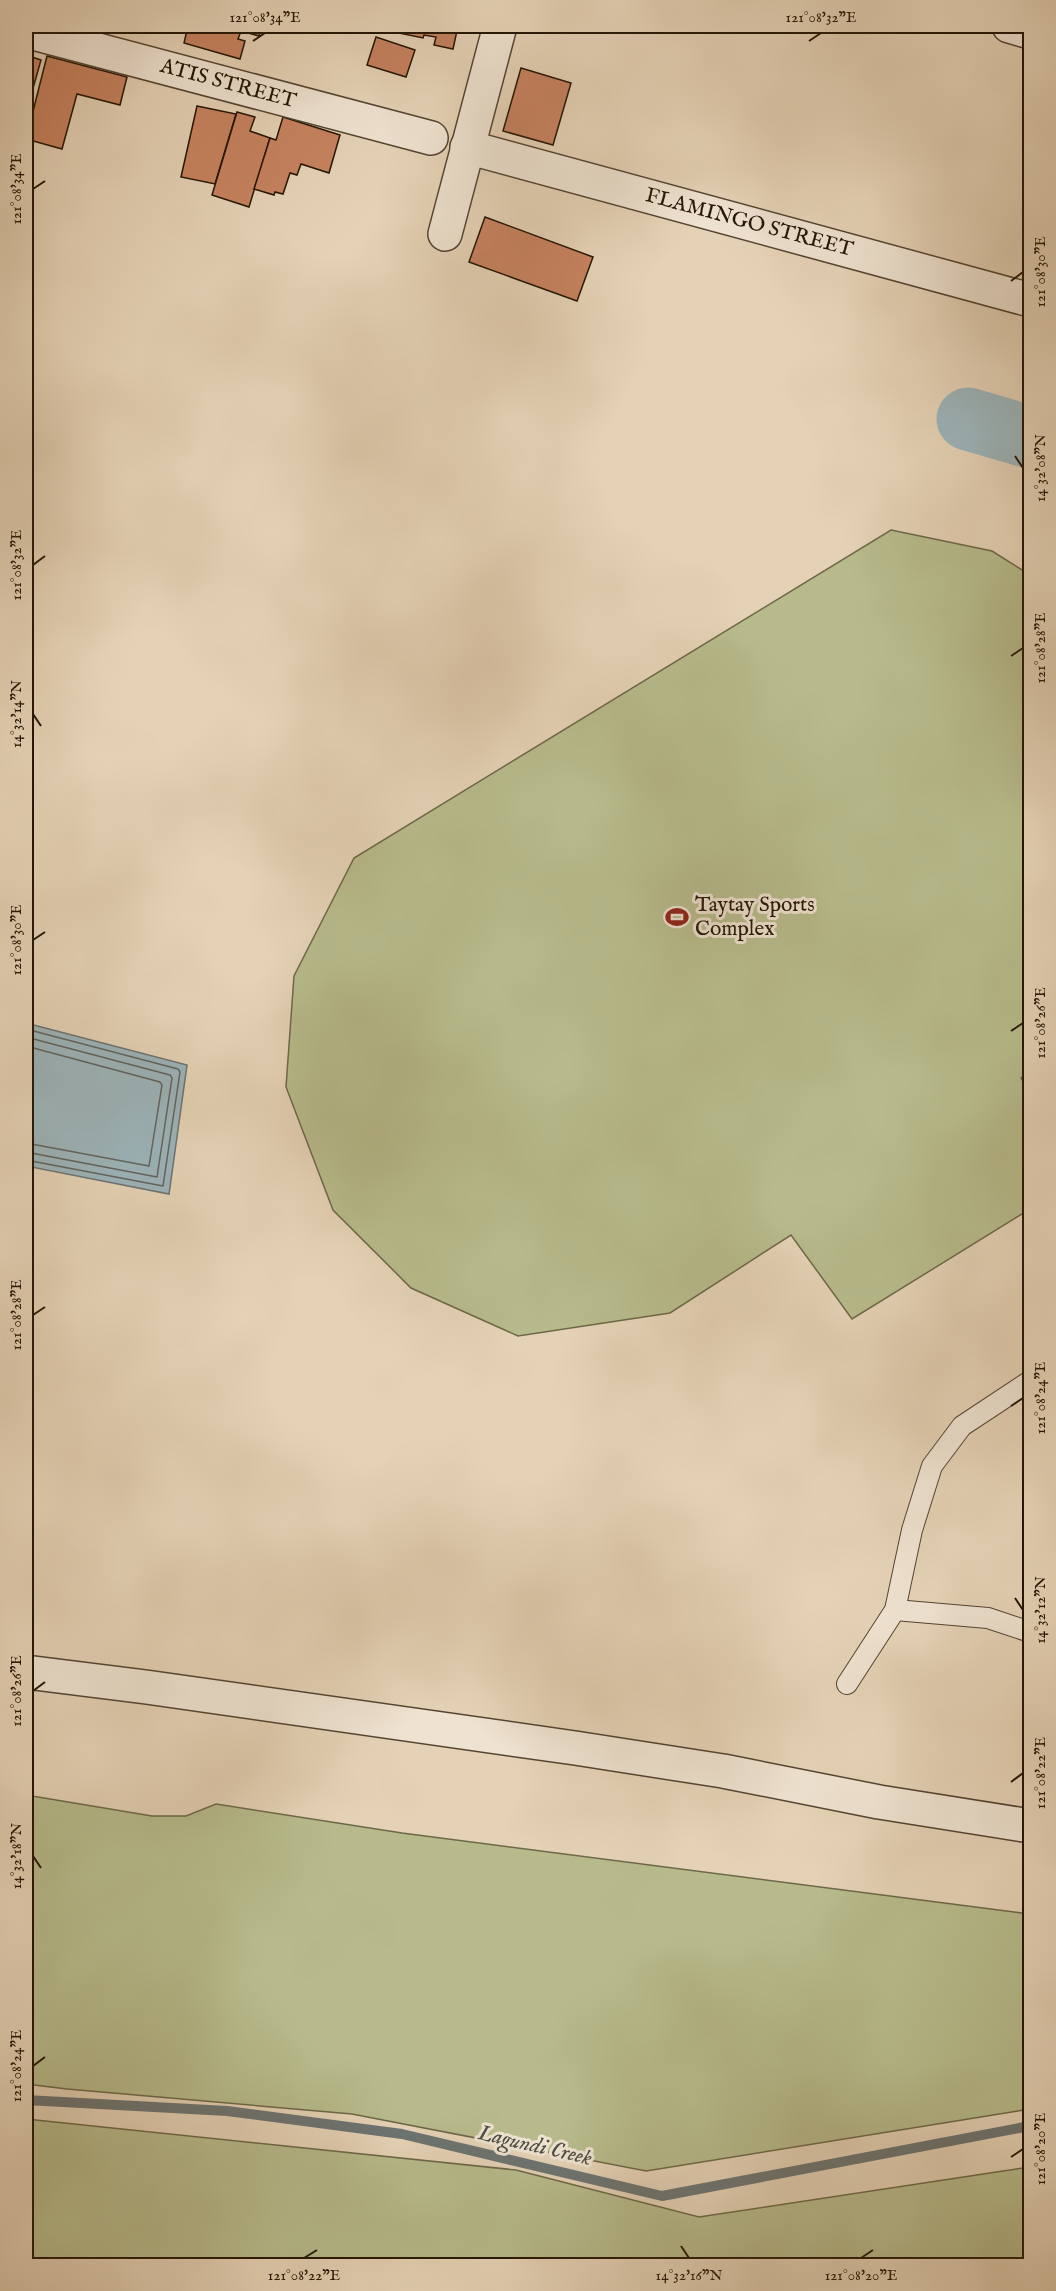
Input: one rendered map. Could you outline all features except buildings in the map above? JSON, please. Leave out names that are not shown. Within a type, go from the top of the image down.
[{"type":"street","points":[[445,234],[500,26]]},
{"type":"street","points":[[1009,26],[1030,32]]},
{"type":"street","name":"ATIS STREET","points":[[26,31],[431,138]]},
{"type":"street","name":"FLAMINGO STREET","points":[[467,147],[1030,300]]},
{"type":"street","points":[[26,1672],[146,1687],[723,1771],[879,1802],[1030,1826]]},
{"type":"lane","points":[[847,1684],[895,1610],[912,1530],[932,1466],[962,1426],[1030,1381]]},
{"type":"lane","points":[[895,1610],[988,1617],[1030,1632]]},
{"type":"green space","name":"Taytay Sports Complex","points":[[891,530],[992,551],[1030,575],[1030,1071],[1021,1078],[1030,1093],[1030,1209],[852,1319],[791,1235],[670,1313],[518,1336],[411,1288],[333,1210],[286,1087],[294,976],[354,858]]},
{"type":"green space","points":[[26,1795],[152,1816],[186,1816],[216,1804],[402,1833],[1030,1914],[1030,2109],[646,2171],[352,2114],[26,2084]]},
{"type":"green space","points":[[26,2119],[516,2170],[699,2217],[1030,2167],[1030,2265],[26,2265]]},
{"type":"water","points":[[26,1023],[187,1065],[169,1194],[26,1166]]},
{"type":"waterway","points":[[968,419],[1030,437]]},
{"type":"waterway","name":"Lagundi Creek","points":[[26,2100],[227,2111],[402,2134],[662,2196],[1030,2126]]},
{"type":"place","name":"Taytay Sports Complex","points":[[677,917]]}]
